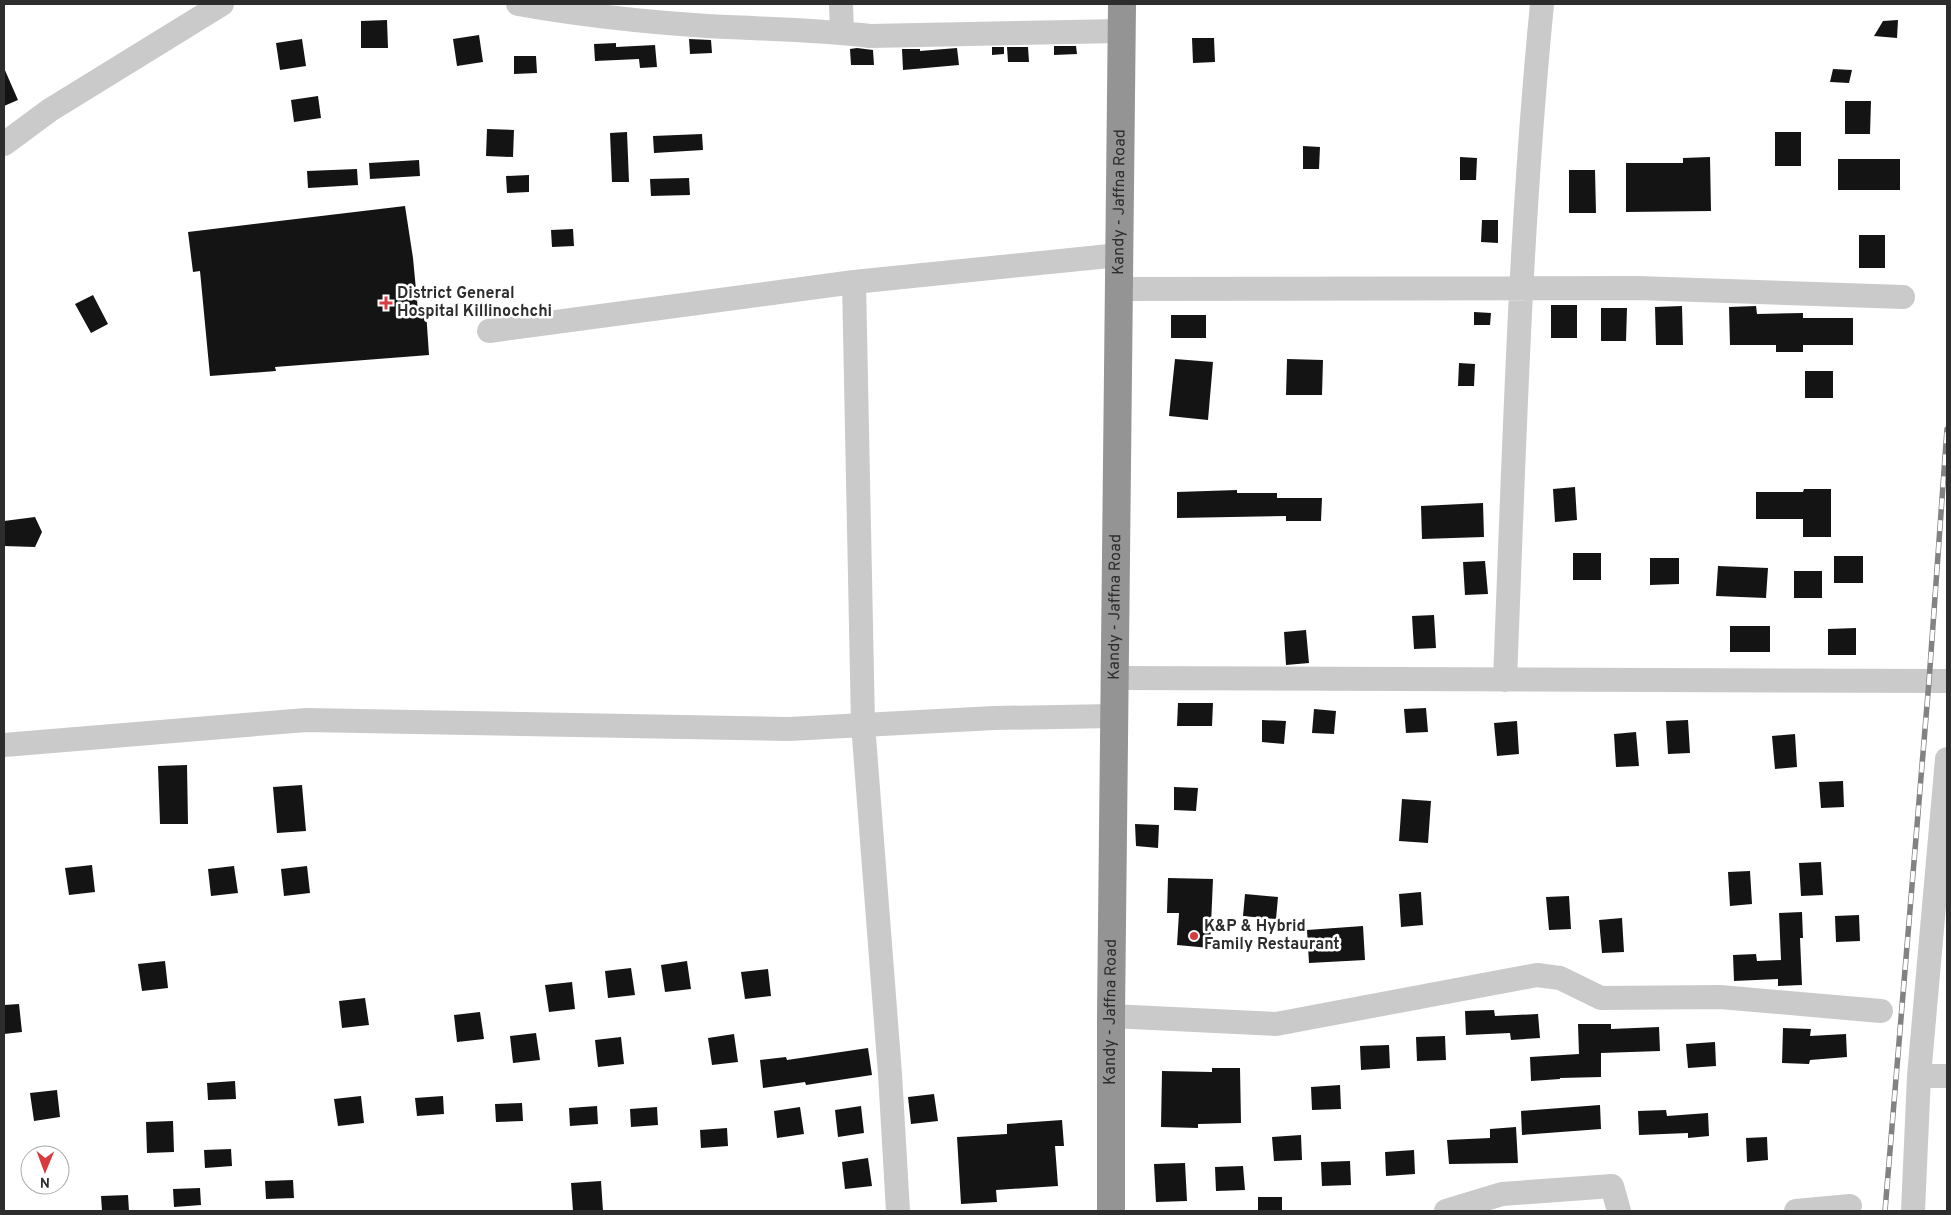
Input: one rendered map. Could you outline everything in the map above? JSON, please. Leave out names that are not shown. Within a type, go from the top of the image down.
[{"type":"highway","name":"Kandy - Jaffna Road","points":[[1111,1211],[1114,678],[1122,4]]},
{"type":"street","points":[[4,144],[50,110],[222,4]]},
{"type":"street","points":[[518,4],[563,12],[706,26],[842,32],[870,36],[1122,31]]},
{"type":"street","points":[[841,4],[842,32]]},
{"type":"street","points":[[1505,680],[1521,288],[1534,88],[1542,4]]},
{"type":"street","points":[[489,331],[854,282],[1119,255]]},
{"type":"street","points":[[854,282],[862,724],[890,1074],[898,1211]]},
{"type":"street","points":[[1118,289],[1637,288],[1903,296]]},
{"type":"street","points":[[1114,678],[1947,681]]},
{"type":"street","points":[[4,745],[306,720],[789,729],[994,718],[1114,716]]},
{"type":"street","points":[[1913,1211],[1919,1076],[1947,759]]},
{"type":"street","points":[[1111,1016],[1276,1024],[1537,974],[1560,978],[1601,998],[1720,997],[1881,1011]]},
{"type":"street","points":[[1919,1076],[1947,1076]]},
{"type":"street","points":[[1446,1211],[1502,1194],[1612,1186],[1619,1211]]},
{"type":"street","points":[[1796,1211],[1850,1206]]},
{"type":"building","points":[[387,20],[388,48],[361,48],[361,21]]},
{"type":"building","points":[[1898,20],[1897,38],[1874,36],[1883,21]]},
{"type":"building","points":[[479,35],[483,62],[457,66],[453,39]]},
{"type":"building","points":[[1192,38],[1214,38],[1215,62],[1193,63]]},
{"type":"building","points":[[302,39],[306,66],[280,70],[276,43]]},
{"type":"building","points":[[689,39],[711,40],[712,53],[690,54]]},
{"type":"building","points":[[616,43],[616,47],[655,45],[657,67],[640,68],[639,59],[595,61],[594,44]]},
{"type":"building","points":[[1054,46],[1076,46],[1077,54],[1054,55]]},
{"type":"building","points":[[992,47],[1004,47],[1004,54],[992,55]]},
{"type":"building","points":[[1007,47],[1028,47],[1029,62],[1008,62]]},
{"type":"building","points":[[957,48],[959,65],[903,70],[902,49],[920,49],[920,51]]},
{"type":"building","points":[[850,49],[873,50],[874,65],[851,65]]},
{"type":"building","points":[[514,56],[536,56],[537,73],[514,74]]},
{"type":"building","points":[[4,68],[18,100],[4,106]]},
{"type":"building","points":[[1833,69],[1852,70],[1849,83],[1830,82]]},
{"type":"building","points":[[318,96],[321,118],[294,122],[291,100]]},
{"type":"building","points":[[1845,101],[1871,101],[1870,134],[1845,134]]},
{"type":"building","points":[[487,129],[514,130],[513,157],[486,156]]},
{"type":"building","points":[[627,132],[629,182],[612,182],[610,133]]},
{"type":"building","points":[[1775,132],[1801,132],[1801,166],[1775,166]]},
{"type":"building","points":[[702,134],[703,150],[654,153],[653,136]]},
{"type":"building","points":[[1303,146],[1320,147],[1319,169],[1303,169]]},
{"type":"building","points":[[1460,157],[1477,158],[1476,180],[1460,180]]},
{"type":"building","points":[[1710,157],[1711,211],[1626,212],[1626,163],[1683,163],[1683,158]]},
{"type":"building","points":[[1838,159],[1900,159],[1900,190],[1838,190]]},
{"type":"building","points":[[419,160],[420,176],[370,179],[369,163]]},
{"type":"building","points":[[357,169],[358,185],[308,188],[307,171]]},
{"type":"building","points":[[1569,170],[1595,170],[1596,213],[1569,213]]},
{"type":"building","points":[[529,175],[529,192],[507,193],[506,176]]},
{"type":"building","points":[[689,178],[690,195],[651,196],[650,179]]},
{"type":"building","points":[[405,206],[413,258],[418,311],[426,311],[429,355],[275,367],[276,371],[210,376],[200,271],[193,272],[188,232]]},
{"type":"building","points":[[1482,220],[1498,220],[1498,243],[1481,242]]},
{"type":"building","points":[[573,229],[574,246],[552,247],[551,230]]},
{"type":"building","points":[[1859,235],[1885,235],[1885,268],[1859,268]]},
{"type":"building","points":[[93,295],[108,324],[91,333],[75,304]]},
{"type":"building","points":[[1551,305],[1577,305],[1577,338],[1551,338]]},
{"type":"building","points":[[1682,306],[1683,345],[1656,345],[1655,307]]},
{"type":"building","points":[[1756,306],[1757,314],[1803,313],[1803,318],[1853,318],[1853,345],[1803,345],[1803,352],[1776,352],[1776,345],[1730,345],[1729,307]]},
{"type":"building","points":[[1601,308],[1627,308],[1626,341],[1601,341]]},
{"type":"building","points":[[1474,312],[1491,313],[1490,325],[1474,325]]},
{"type":"building","points":[[1171,315],[1206,315],[1206,338],[1171,338]]},
{"type":"building","points":[[1175,359],[1213,362],[1208,420],[1169,416]]},
{"type":"building","points":[[1287,359],[1323,360],[1322,395],[1286,395]]},
{"type":"building","points":[[1459,363],[1475,364],[1474,386],[1458,386]]},
{"type":"building","points":[[1805,371],[1833,371],[1833,398],[1805,398]]},
{"type":"building","points":[[1575,487],[1577,520],[1555,522],[1553,489]]},
{"type":"building","points":[[1804,489],[1831,489],[1831,537],[1803,537],[1803,519],[1756,519],[1756,492],[1803,492]]},
{"type":"building","points":[[1237,490],[1237,493],[1277,493],[1277,498],[1322,498],[1321,521],[1286,521],[1286,516],[1177,518],[1177,492]]},
{"type":"building","points":[[1483,503],[1484,537],[1422,539],[1421,506]]},
{"type":"building","points":[[35,517],[42,532],[35,547],[4,546],[4,521]]},
{"type":"building","points":[[1573,553],[1601,553],[1601,580],[1573,580]]},
{"type":"building","points":[[1834,556],[1863,556],[1863,583],[1834,583]]},
{"type":"building","points":[[1650,558],[1679,558],[1679,584],[1650,585]]},
{"type":"building","points":[[1485,561],[1488,594],[1465,595],[1463,562]]},
{"type":"building","points":[[1718,566],[1768,568],[1766,598],[1716,596]]},
{"type":"building","points":[[1794,571],[1822,571],[1822,598],[1794,598]]},
{"type":"building","points":[[1434,615],[1436,648],[1414,649],[1412,616]]},
{"type":"building","points":[[1730,626],[1770,626],[1770,652],[1730,652]]},
{"type":"building","points":[[1856,628],[1856,655],[1828,655],[1828,629]]},
{"type":"building","points":[[1306,630],[1309,663],[1286,665],[1284,632]]},
{"type":"building","points":[[1178,703],[1213,703],[1212,726],[1177,726]]},
{"type":"building","points":[[1426,708],[1428,732],[1406,733],[1404,709]]},
{"type":"building","points":[[1314,709],[1336,711],[1334,734],[1312,733]]},
{"type":"building","points":[[1262,720],[1286,721],[1284,744],[1262,742]]},
{"type":"building","points":[[1688,720],[1690,753],[1668,754],[1666,721]]},
{"type":"building","points":[[1517,721],[1519,754],[1497,756],[1494,723]]},
{"type":"building","points":[[1636,732],[1639,766],[1616,767],[1614,734]]},
{"type":"building","points":[[1795,734],[1797,767],[1775,769],[1772,736]]},
{"type":"building","points":[[187,765],[188,824],[160,824],[158,766]]},
{"type":"building","points":[[1843,781],[1844,807],[1821,808],[1819,782]]},
{"type":"building","points":[[302,785],[306,831],[277,833],[273,787]]},
{"type":"building","points":[[1174,787],[1198,788],[1196,811],[1174,810]]},
{"type":"building","points":[[1402,799],[1431,801],[1428,843],[1399,841]]},
{"type":"building","points":[[1135,824],[1159,825],[1158,848],[1136,846]]},
{"type":"building","points":[[1821,862],[1823,895],[1801,896],[1799,863]]},
{"type":"building","points":[[92,865],[95,892],[69,895],[65,868]]},
{"type":"building","points":[[234,866],[238,893],[211,896],[208,869]]},
{"type":"building","points":[[307,866],[310,893],[284,896],[281,869]]},
{"type":"building","points":[[1750,871],[1752,904],[1730,906],[1728,872]]},
{"type":"building","points":[[1168,878],[1213,879],[1210,948],[1177,945],[1179,913],[1167,913]]},
{"type":"building","points":[[1421,892],[1423,925],[1401,927],[1399,894]]},
{"type":"building","points":[[1245,894],[1278,897],[1276,919],[1243,916]]},
{"type":"building","points":[[1569,896],[1571,929],[1549,930],[1546,897]]},
{"type":"building","points":[[1802,912],[1803,938],[1800,938],[1802,985],[1778,986],[1778,979],[1734,981],[1733,955],[1756,954],[1757,961],[1781,960],[1779,913]]},
{"type":"building","points":[[1859,915],[1860,941],[1836,942],[1835,916]]},
{"type":"building","points":[[1622,918],[1624,952],[1602,953],[1599,920]]},
{"type":"building","points":[[1363,926],[1365,960],[1309,963],[1307,930]]},
{"type":"building","points":[[165,961],[168,988],[142,991],[138,964]]},
{"type":"building","points":[[687,961],[691,989],[665,992],[661,965]]},
{"type":"building","points":[[631,968],[635,995],[608,998],[605,971]]},
{"type":"building","points":[[768,969],[771,996],[745,999],[741,972]]},
{"type":"building","points":[[572,982],[575,1009],[549,1012],[545,985]]},
{"type":"building","points":[[365,998],[369,1025],[342,1028],[339,1001]]},
{"type":"building","points":[[19,1004],[22,1032],[4,1034],[4,1005]]},
{"type":"building","points":[[1494,1010],[1495,1016],[1538,1014],[1540,1038],[1511,1040],[1510,1033],[1466,1035],[1465,1011]]},
{"type":"building","points":[[480,1012],[484,1039],[457,1042],[454,1015]]},
{"type":"building","points":[[1578,1024],[1611,1024],[1611,1029],[1659,1027],[1660,1051],[1601,1053],[1601,1077],[1531,1081],[1530,1057],[1579,1054]]},
{"type":"building","points":[[1783,1028],[1811,1029],[1810,1036],[1846,1034],[1847,1057],[1810,1060],[1809,1064],[1782,1063]]},
{"type":"building","points":[[536,1033],[540,1060],[513,1063],[510,1036]]},
{"type":"building","points":[[734,1034],[738,1062],[712,1065],[708,1038]]},
{"type":"building","points":[[1445,1036],[1446,1060],[1417,1061],[1416,1037]]},
{"type":"building","points":[[621,1037],[624,1064],[598,1067],[595,1040]]},
{"type":"building","points":[[1715,1042],[1716,1066],[1688,1068],[1686,1044]]},
{"type":"building","points":[[1389,1045],[1390,1068],[1361,1070],[1360,1046]]},
{"type":"building","points":[[868,1048],[872,1075],[806,1085],[805,1082],[763,1088],[760,1060],[786,1057],[787,1060]]},
{"type":"building","points":[[1212,1068],[1240,1068],[1241,1123],[1198,1124],[1198,1128],[1161,1127],[1162,1071],[1212,1072]]},
{"type":"building","points":[[235,1081],[236,1099],[208,1100],[207,1083]]},
{"type":"building","points":[[1340,1085],[1341,1109],[1312,1110],[1311,1087]]},
{"type":"building","points":[[57,1090],[60,1117],[34,1121],[30,1093]]},
{"type":"building","points":[[934,1094],[938,1121],[911,1124],[908,1097]]},
{"type":"building","points":[[361,1096],[364,1123],[338,1126],[334,1099]]},
{"type":"building","points":[[443,1096],[444,1114],[417,1116],[415,1098]]},
{"type":"building","points":[[522,1103],[523,1121],[496,1122],[495,1104]]},
{"type":"building","points":[[1600,1105],[1601,1129],[1522,1135],[1521,1111]]},
{"type":"building","points":[[597,1106],[598,1124],[570,1126],[569,1108]]},
{"type":"building","points":[[861,1106],[864,1133],[838,1137],[835,1110]]},
{"type":"building","points":[[657,1107],[658,1125],[631,1127],[630,1109]]},
{"type":"building","points":[[800,1107],[804,1134],[777,1138],[774,1111]]},
{"type":"building","points":[[1666,1110],[1667,1116],[1708,1113],[1709,1136],[1688,1138],[1688,1133],[1639,1135],[1638,1111]]},
{"type":"building","points":[[1062,1120],[1064,1146],[1055,1146],[1058,1186],[996,1190],[997,1202],[961,1204],[957,1137],[1007,1134],[1007,1124]]},
{"type":"building","points":[[173,1121],[174,1152],[147,1153],[146,1122]]},
{"type":"building","points":[[1516,1127],[1518,1163],[1449,1164],[1447,1140],[1490,1138],[1490,1129]]},
{"type":"building","points":[[727,1128],[728,1146],[701,1148],[700,1130]]},
{"type":"building","points":[[1301,1135],[1302,1160],[1274,1161],[1272,1137]]},
{"type":"building","points":[[1767,1137],[1768,1160],[1747,1162],[1746,1138]]},
{"type":"building","points":[[231,1149],[232,1166],[205,1168],[204,1150]]},
{"type":"building","points":[[1414,1150],[1415,1174],[1386,1176],[1385,1152]]},
{"type":"building","points":[[868,1158],[872,1186],[845,1189],[842,1162]]},
{"type":"building","points":[[1350,1161],[1351,1185],[1322,1186],[1321,1162]]},
{"type":"building","points":[[1185,1163],[1187,1201],[1156,1202],[1154,1164]]},
{"type":"building","points":[[1243,1166],[1245,1190],[1216,1191],[1215,1167]]},
{"type":"building","points":[[293,1180],[294,1198],[266,1199],[265,1181]]},
{"type":"building","points":[[601,1181],[603,1211],[573,1211],[571,1183]]},
{"type":"building","points":[[200,1188],[201,1205],[174,1207],[173,1189]]},
{"type":"building","points":[[128,1195],[129,1211],[102,1211],[101,1196]]},
{"type":"building","points":[[1258,1197],[1282,1197],[1282,1211],[1258,1211]]},
{"type":"railway","points":[[1885,1211],[1929,681],[1947,429]]},
{"type":"place","name":"District General Hospital Killinochchi","points":[[386,303]]},
{"type":"place","name":"K&P & Hybrid Family Restaurant","points":[[1194,936]]}]
